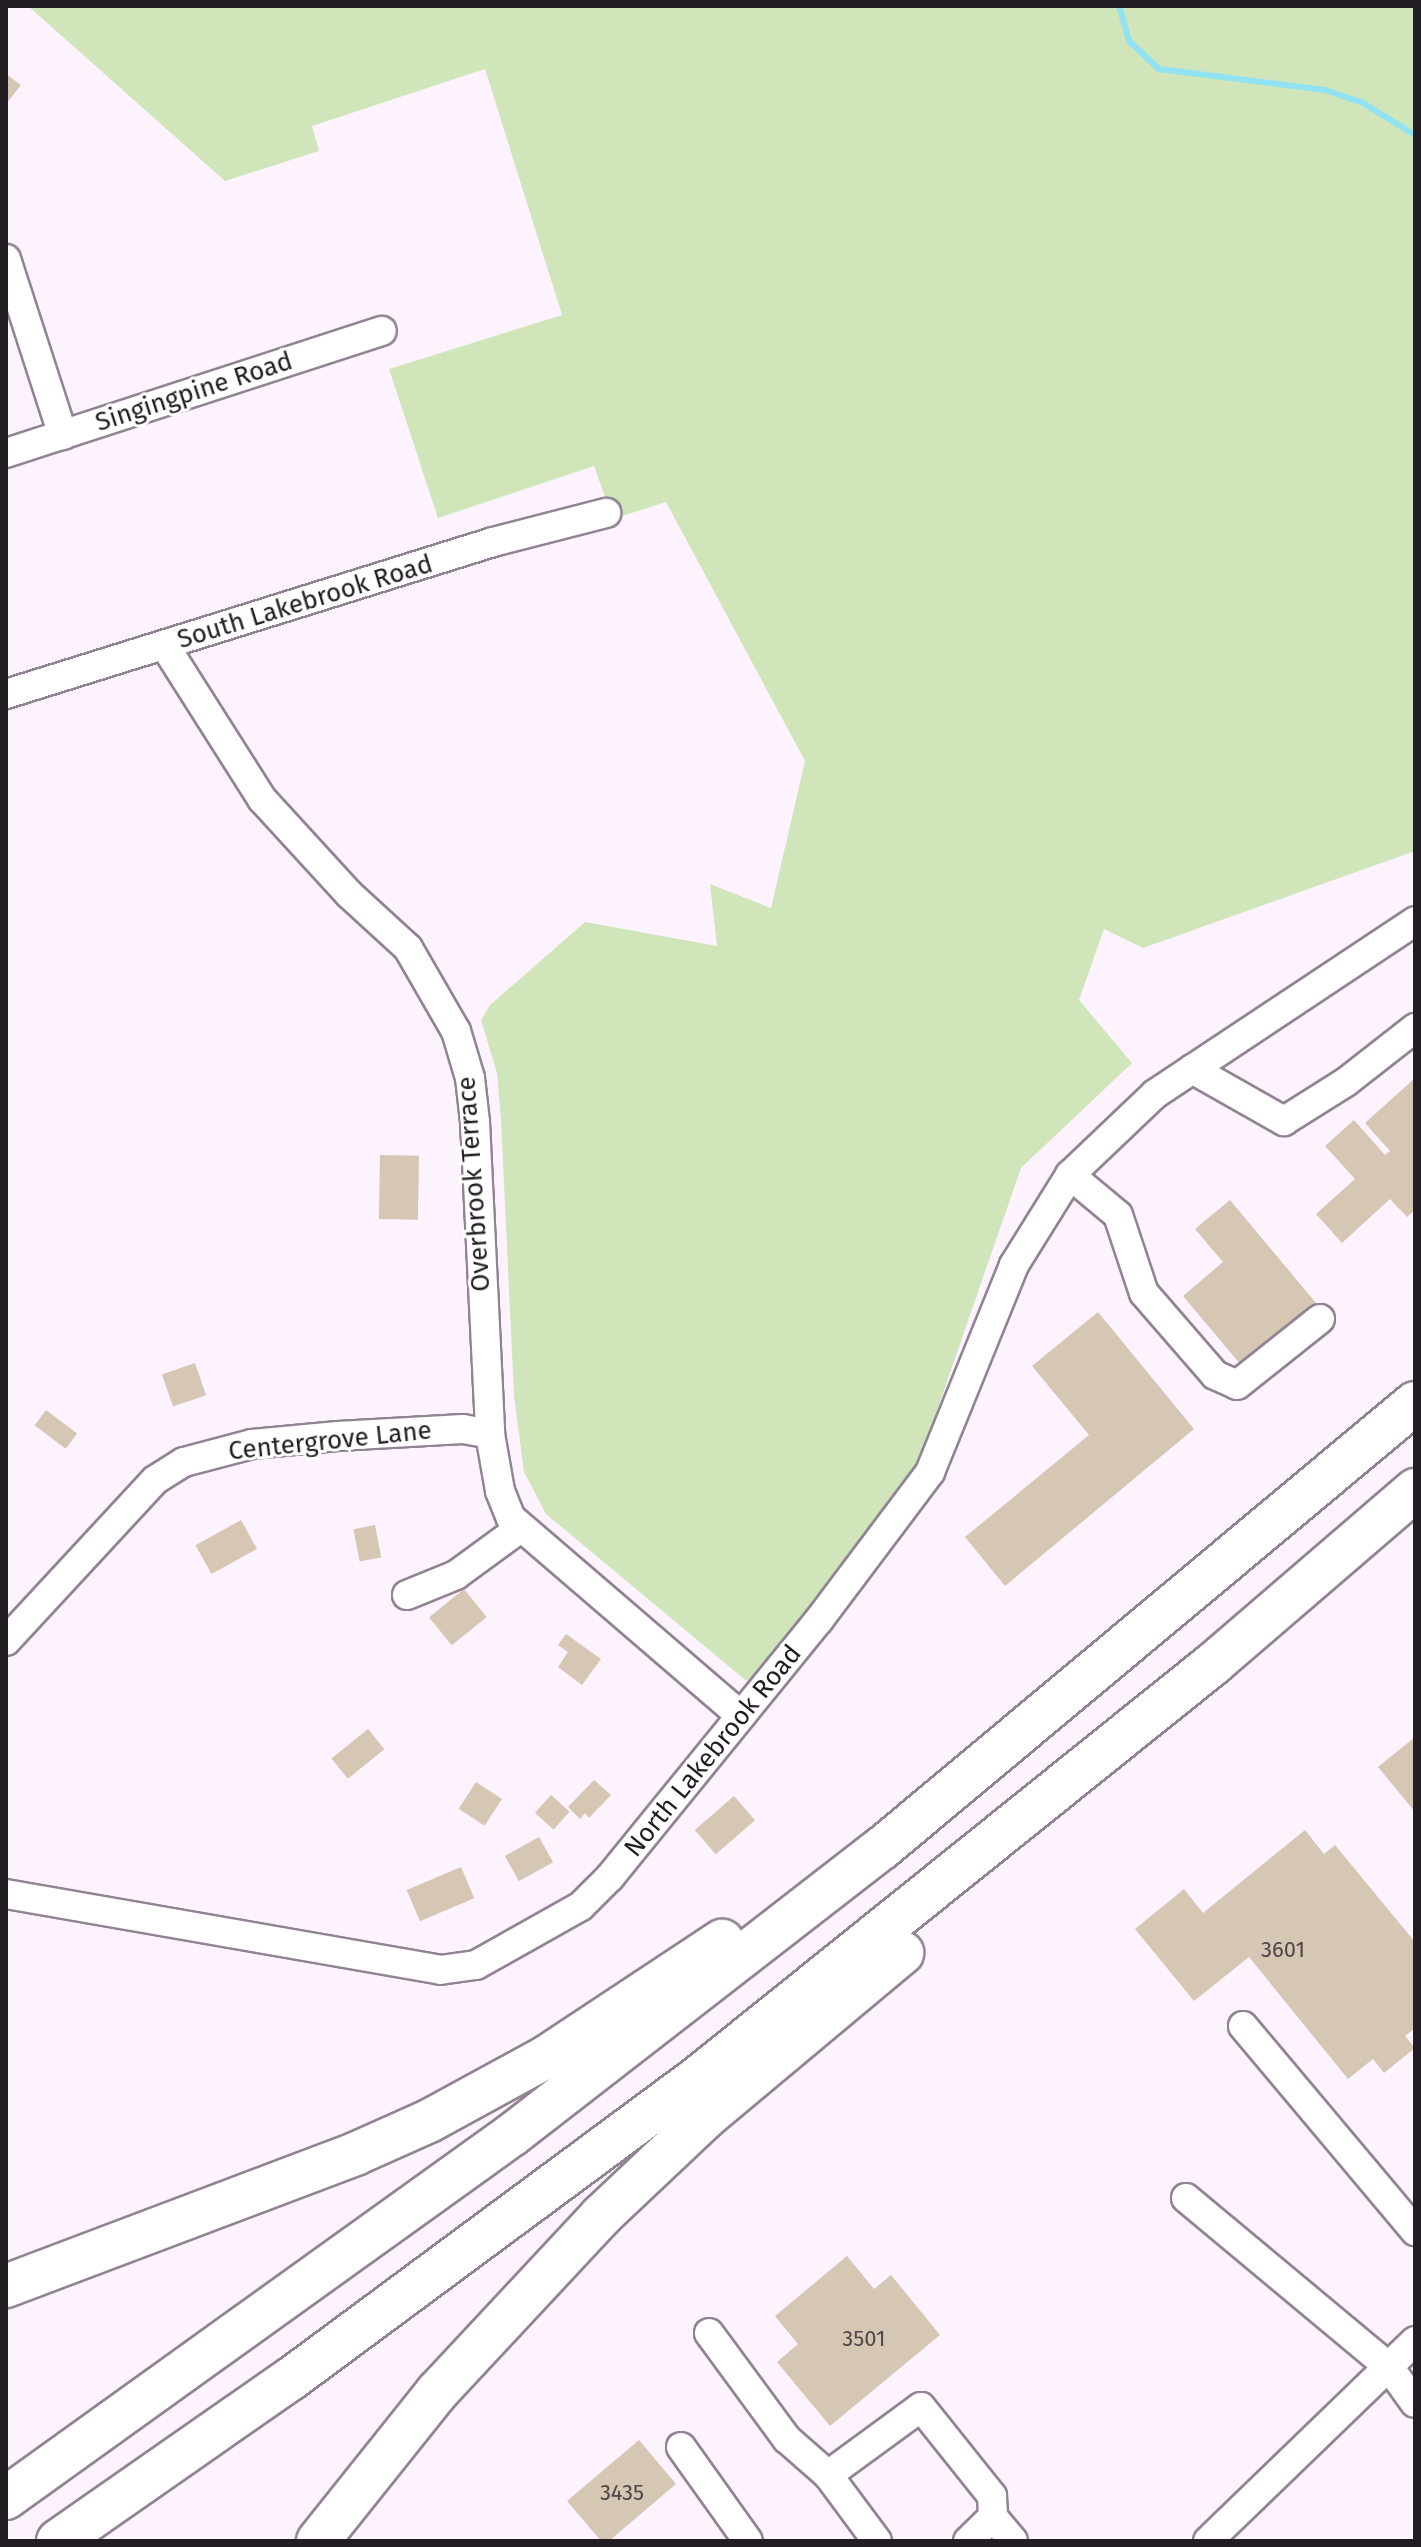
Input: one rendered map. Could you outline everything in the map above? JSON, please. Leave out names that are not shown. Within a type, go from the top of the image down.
[{"type":"highway","points":[[6,2498],[513,2134],[882,1848],[1415,1403]]},
{"type":"highway","points":[[58,2541],[292,2378],[690,2084],[1213,1664],[1415,1490]]},
{"type":"highway","points":[[318,2541],[437,2392],[601,2216],[706,2117],[1019,1858],[1213,1664]]},
{"type":"highway","points":[[6,2286],[355,2154],[429,2121],[548,2056],[696,1956],[882,1848]]},
{"type":"street","points":[[6,259],[63,435]]},
{"type":"street","name":"Singingpine Road","points":[[6,453],[382,331]]},
{"type":"street","name":"South Lakebrook Road","points":[[6,694],[493,542],[606,513]]},
{"type":"street","name":"Overbrook Terrace","points":[[165,646],[262,799],[349,894],[408,948],[456,1031],[470,1078],[475,1122],[490,1434],[500,1491],[519,1529],[741,1716]]},
{"type":"street","name":"North Lakebrook Road","points":[[6,1894],[378,1962],[440,1970],[476,1965],[516,1946],[593,1895],[741,1716],[930,1472],[1014,1265],[1070,1175],[1155,1094],[1415,921]]},
{"type":"street","points":[[1192,1069],[1284,1121],[1346,1082],[1415,1028]]},
{"type":"street","points":[[1070,1175],[1118,1215],[1144,1293],[1215,1375],[1237,1385],[1320,1319]]},
{"type":"street","name":"Centergrove Lane","points":[[6,1641],[155,1480],[184,1462],[252,1444],[338,1436],[463,1429],[490,1434]]},
{"type":"street","points":[[407,1595],[456,1575],[519,1529]]},
{"type":"street","points":[[1243,2026],[1415,2231]]},
{"type":"street","points":[[1186,2198],[1389,2367],[1415,2403]]},
{"type":"street","points":[[709,2333],[787,2439],[828,2475],[877,2541]]},
{"type":"street","points":[[1208,2541],[1415,2341]]},
{"type":"street","points":[[828,2475],[921,2407],[992,2496],[993,2517],[1013,2541]]},
{"type":"street","points":[[681,2447],[748,2541]]},
{"type":"street","points":[[968,2541],[993,2517]]},
{"type":"green space","points":[[28,6],[1415,6],[1415,851],[1143,948],[1104,929],[1079,1000],[1132,1063],[1021,1168],[908,1494],[758,1685],[744,1679],[546,1514],[524,1472],[514,1396],[497,1073],[481,1020],[490,1005],[585,922],[717,946],[710,884],[771,908],[805,761],[666,502],[613,519],[594,466],[438,518],[389,369],[562,315],[485,69],[312,126],[319,151],[225,181]]},
{"type":"building","points":[[6,74],[21,85],[6,104]]},
{"type":"building","points":[[1415,1078],[1415,1210],[1407,1217],[1390,1199],[1342,1243],[1316,1214],[1355,1179],[1325,1146],[1354,1120],[1385,1155],[1390,1151],[1365,1123]]},
{"type":"building","points":[[380,1155],[419,1156],[418,1220],[379,1219]]},
{"type":"building","points":[[1230,1200],[1321,1309],[1246,1371],[1183,1296],[1223,1262],[1195,1229]]},
{"type":"building","points":[[1098,1312],[1194,1429],[1005,1586],[965,1537],[1089,1435],[1032,1366]]},
{"type":"building","points":[[195,1363],[206,1395],[173,1407],[162,1374]]},
{"type":"building","points":[[46,1410],[77,1433],[66,1449],[35,1425]]},
{"type":"building","points":[[241,1520],[257,1549],[212,1574],[196,1545]]},
{"type":"building","points":[[375,1525],[381,1557],[360,1562],[353,1529]]},
{"type":"building","points":[[464,1589],[487,1617],[452,1645],[429,1617]]},
{"type":"building","points":[[566,1634],[601,1659],[582,1685],[558,1667],[568,1652],[558,1645]]},
{"type":"building","points":[[368,1729],[384,1749],[348,1779],[331,1759]]},
{"type":"building","points":[[1415,1737],[1415,1812],[1378,1767]]},
{"type":"building","points":[[594,1780],[611,1795],[589,1818],[585,1813],[580,1819],[568,1807]]},
{"type":"building","points":[[476,1782],[502,1799],[485,1826],[459,1809]]},
{"type":"building","points":[[551,1795],[570,1812],[554,1830],[535,1813]]},
{"type":"building","points":[[734,1796],[755,1820],[716,1854],[695,1830]]},
{"type":"building","points":[[1305,1830],[1324,1854],[1335,1845],[1415,1942],[1415,2028],[1405,2036],[1415,2048],[1384,2073],[1373,2059],[1348,2079],[1249,1957],[1194,2001],[1135,1929],[1184,1889],[1203,1913]]},
{"type":"building","points":[[539,1837],[553,1862],[519,1881],[505,1856]]},
{"type":"building","points":[[461,1867],[474,1898],[420,1921],[407,1890]]},
{"type":"building","points":[[847,2256],[874,2289],[891,2275],[940,2335],[830,2426],[777,2362],[798,2344],[775,2316]]},
{"type":"building","points":[[639,2440],[676,2484],[609,2541],[601,2541],[567,2501]]},
{"type":"waterway","points":[[1119,6],[1129,41],[1159,69],[1325,90],[1363,103],[1415,135]]}]
